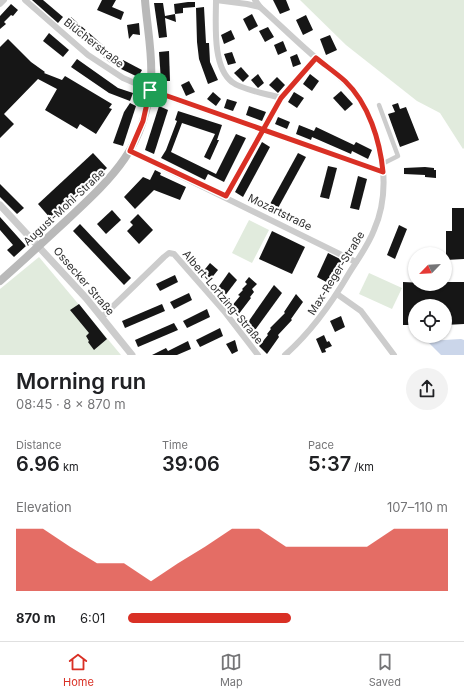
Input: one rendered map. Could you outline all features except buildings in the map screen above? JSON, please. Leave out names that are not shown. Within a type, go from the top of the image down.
[{"type":"main road","name":"August-Mohl-Straße","points":[[0,281],[104,186],[120,167],[130,151],[143,121],[150,90],[151,69],[145,0]]},
{"type":"street","points":[[0,4],[4,0]]},
{"type":"street","name":"Blücherstraße","points":[[25,0],[88,55],[108,69],[150,90],[383,172]]},
{"type":"street","points":[[260,7],[216,0],[216,34],[219,59],[223,73],[232,82],[281,98]]},
{"type":"street","name":"Max-Reger-Straße","points":[[255,0],[260,7],[316,58],[346,82],[359,99],[374,128],[383,172],[383,199],[375,230],[337,294],[316,322],[285,355]]},
{"type":"street","points":[[226,196],[281,98],[316,58]]},
{"type":"street","points":[[379,105],[398,156],[382,164]]},
{"type":"street","name":"Mozartstraße","points":[[130,151],[226,196],[356,262]]},
{"type":"street","name":"Ossecker Straße","points":[[0,205],[102,317],[132,355]]},
{"type":"street","name":"Albert-Lortzing-Straße","points":[[102,317],[164,257],[169,253],[174,254],[224,311],[258,355]]},
{"type":"street","points":[[337,294],[361,311],[394,355]]},
{"type":"green space","points":[[300,0],[464,0],[464,148],[463,149],[440,113],[417,101],[346,45]]},
{"type":"green space","points":[[249,220],[269,230],[252,263],[232,253]]},
{"type":"green space","points":[[39,257],[121,355],[0,355],[0,289]]},
{"type":"green space","points":[[369,273],[402,288],[392,309],[359,294]]},
{"type":"water","points":[[452,340],[464,340],[464,355],[441,355],[429,343],[452,343]]},
{"type":"route","points":[[150,90],[143,121],[130,151],[226,196],[262,130],[281,98],[295,80],[316,58],[346,82],[359,99],[374,128],[379,144],[383,172],[262,130],[176,99],[165,96],[150,90]]}]
